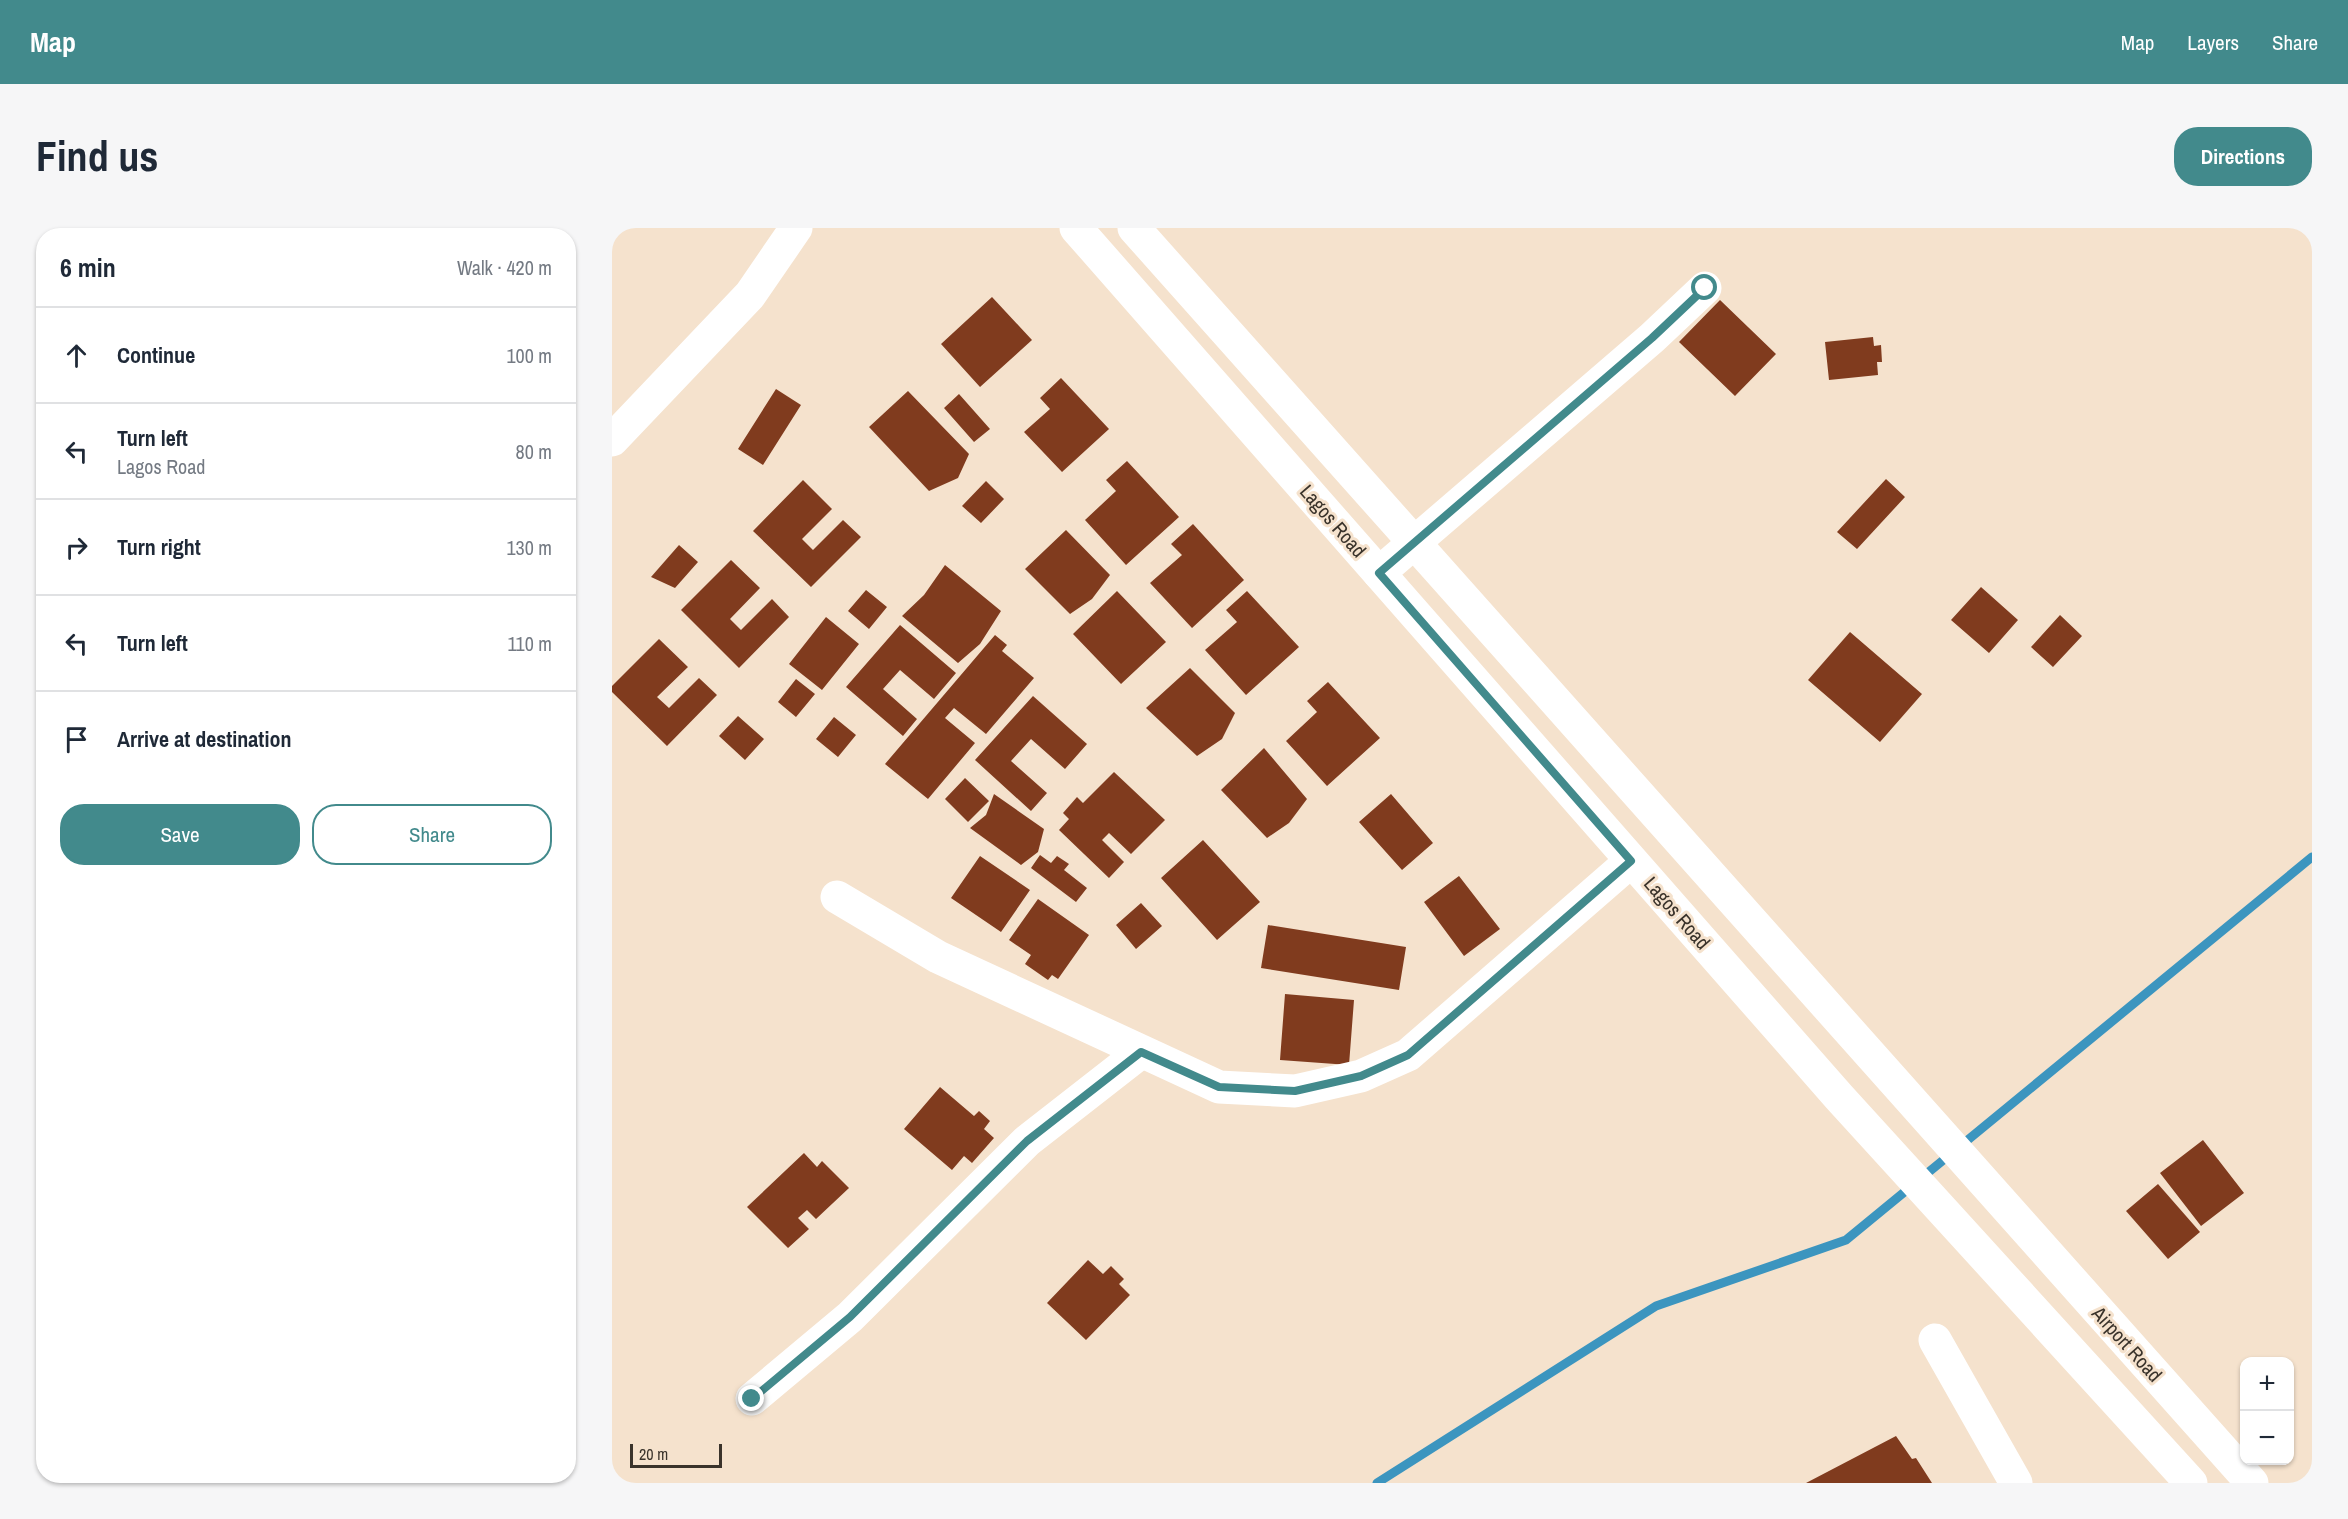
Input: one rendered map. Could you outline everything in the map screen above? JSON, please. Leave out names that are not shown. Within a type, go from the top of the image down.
[{"type":"main road","points":[[612,440],[750,295],[796,228]]},
{"type":"main road","name":"Lagos Road","points":[[1076,228],[1839,1097],[2191,1483]]},
{"type":"main road","points":[[1134,228],[1414,542]]},
{"type":"main road","points":[[1379,573],[1652,338],[1705,288]]},
{"type":"main road","name":"Airport Road","points":[[1414,542],[2252,1483]]},
{"type":"main road","points":[[837,897],[938,957],[1219,1087],[1295,1091],[1361,1076],[1408,1055],[1631,861]]},
{"type":"main road","points":[[752,1399],[850,1317],[1027,1141],[1141,1052]]},
{"type":"main road","points":[[1935,1340],[2016,1483]]},
{"type":"building","points":[[992,297],[1032,340],[980,387],[941,344]]},
{"type":"building","points":[[1720,300],[1776,354],[1735,396],[1679,342]]},
{"type":"building","points":[[1873,337],[1874,346],[1881,345],[1882,362],[1877,362],[1878,375],[1829,380],[1825,342]]},
{"type":"building","points":[[1061,378],[1109,429],[1062,472],[1024,432],[1050,409],[1040,398]]},
{"type":"building","points":[[776,389],[801,405],[763,465],[738,449]]},
{"type":"building","points":[[908,391],[969,454],[958,478],[929,491],[869,427]]},
{"type":"building","points":[[959,394],[990,429],[974,442],[944,408]]},
{"type":"building","points":[[1127,461],[1179,517],[1126,565],[1085,520],[1116,491],[1106,480]]},
{"type":"building","points":[[1886,479],[1905,497],[1857,549],[1837,532]]},
{"type":"building","points":[[803,480],[832,509],[802,539],[813,550],[843,520],[861,537],[811,587],[753,531]]},
{"type":"building","points":[[986,481],[1004,499],[981,523],[962,506]]},
{"type":"building","points":[[1193,524],[1244,580],[1192,628],[1150,583],[1182,555],[1171,544]]},
{"type":"building","points":[[1066,530],[1110,575],[1092,599],[1070,614],[1025,569]]},
{"type":"building","points":[[679,545],[698,562],[675,588],[651,577]]},
{"type":"building","points":[[731,560],[760,588],[730,619],[741,630],[772,599],[789,617],[739,668],[681,610]]},
{"type":"building","points":[[945,565],[1001,611],[980,644],[958,663],[902,616],[924,595]]},
{"type":"building","points":[[1981,587],[2018,620],[1989,653],[1951,620]]},
{"type":"building","points":[[866,590],[887,607],[869,629],[848,611]]},
{"type":"building","points":[[1117,591],[1166,642],[1121,684],[1073,634]]},
{"type":"building","points":[[1247,591],[1299,647],[1246,695],[1205,650],[1237,622],[1226,610]]},
{"type":"building","points":[[2060,615],[2082,636],[2053,667],[2031,647]]},
{"type":"building","points":[[826,617],[859,644],[822,690],[789,664]]},
{"type":"building","points":[[900,625],[956,673],[934,699],[900,670],[883,689],[917,719],[903,736],[846,687]]},
{"type":"building","points":[[1850,632],[1922,694],[1880,742],[1808,680]]},
{"type":"building","points":[[995,635],[1007,645],[1002,651],[1034,678],[986,734],[954,708],[945,718],[975,743],[928,799],[885,764]]},
{"type":"building","points":[[659,639],[688,667],[657,697],[669,708],[699,678],[717,695],[667,746],[612,692],[612,686]]},
{"type":"building","points":[[1190,668],[1235,713],[1222,739],[1197,756],[1146,708]]},
{"type":"building","points":[[796,679],[815,694],[796,717],[778,702]]},
{"type":"building","points":[[1328,682],[1380,738],[1327,786],[1286,741],[1317,712],[1307,701]]},
{"type":"building","points":[[1033,696],[1087,744],[1065,769],[1031,739],[1011,761],[1047,793],[1031,811],[975,760]]},
{"type":"building","points":[[738,716],[764,739],[745,760],[719,736]]},
{"type":"building","points":[[834,717],[856,735],[838,757],[816,739]]},
{"type":"building","points":[[1264,748],[1307,799],[1289,823],[1267,838],[1221,790]]},
{"type":"building","points":[[1114,772],[1165,820],[1131,854],[1109,833],[1102,840],[1124,862],[1109,878],[1059,830],[1069,819],[1063,813],[1077,797],[1083,803]]},
{"type":"building","points":[[965,778],[989,801],[968,822],[945,799]]},
{"type":"building","points":[[994,794],[1044,829],[1038,852],[1021,865],[970,828],[986,815]]},
{"type":"building","points":[[1391,794],[1433,843],[1402,870],[1359,822]]},
{"type":"building","points":[[1203,840],[1260,902],[1217,940],[1161,878]]},
{"type":"building","points":[[1040,855],[1051,863],[1057,856],[1069,864],[1064,870],[1087,888],[1076,902],[1031,868]]},
{"type":"building","points":[[980,856],[1030,890],[1001,932],[951,898]]},
{"type":"building","points":[[1459,876],[1500,929],[1464,956],[1424,902]]},
{"type":"building","points":[[1038,899],[1089,935],[1058,979],[1052,975],[1048,980],[1025,964],[1031,955],[1009,940]]},
{"type":"building","points":[[1141,903],[1162,926],[1136,949],[1116,925]]},
{"type":"building","points":[[1268,925],[1406,947],[1399,990],[1261,968]]},
{"type":"building","points":[[1285,994],[1354,1000],[1349,1065],[1280,1060]]},
{"type":"building","points":[[940,1087],[974,1116],[979,1111],[990,1121],[984,1129],[994,1138],[972,1163],[964,1156],[952,1170],[904,1129]]},
{"type":"building","points":[[2203,1140],[2244,1193],[2201,1226],[2160,1173]]},
{"type":"building","points":[[804,1153],[817,1167],[822,1161],[849,1188],[816,1219],[807,1210],[798,1218],[809,1229],[788,1248],[747,1207]]},
{"type":"building","points":[[2158,1184],[2200,1232],[2168,1259],[2126,1211]]},
{"type":"building","points":[[1088,1260],[1103,1274],[1111,1266],[1124,1279],[1119,1284],[1130,1295],[1086,1340],[1047,1303]]},
{"type":"building","points":[[1896,1436],[1912,1459],[1916,1458],[1932,1483],[1806,1483]]},
{"type":"waterway","points":[[1377,1483],[1656,1306],[1846,1240],[2312,857]]},
{"type":"route","points":[[752,1399],[850,1317],[953,1212],[1027,1141],[1141,1052],[1219,1087],[1295,1091],[1361,1076],[1408,1055],[1631,861],[1379,573],[1652,338],[1705,288]]}]
